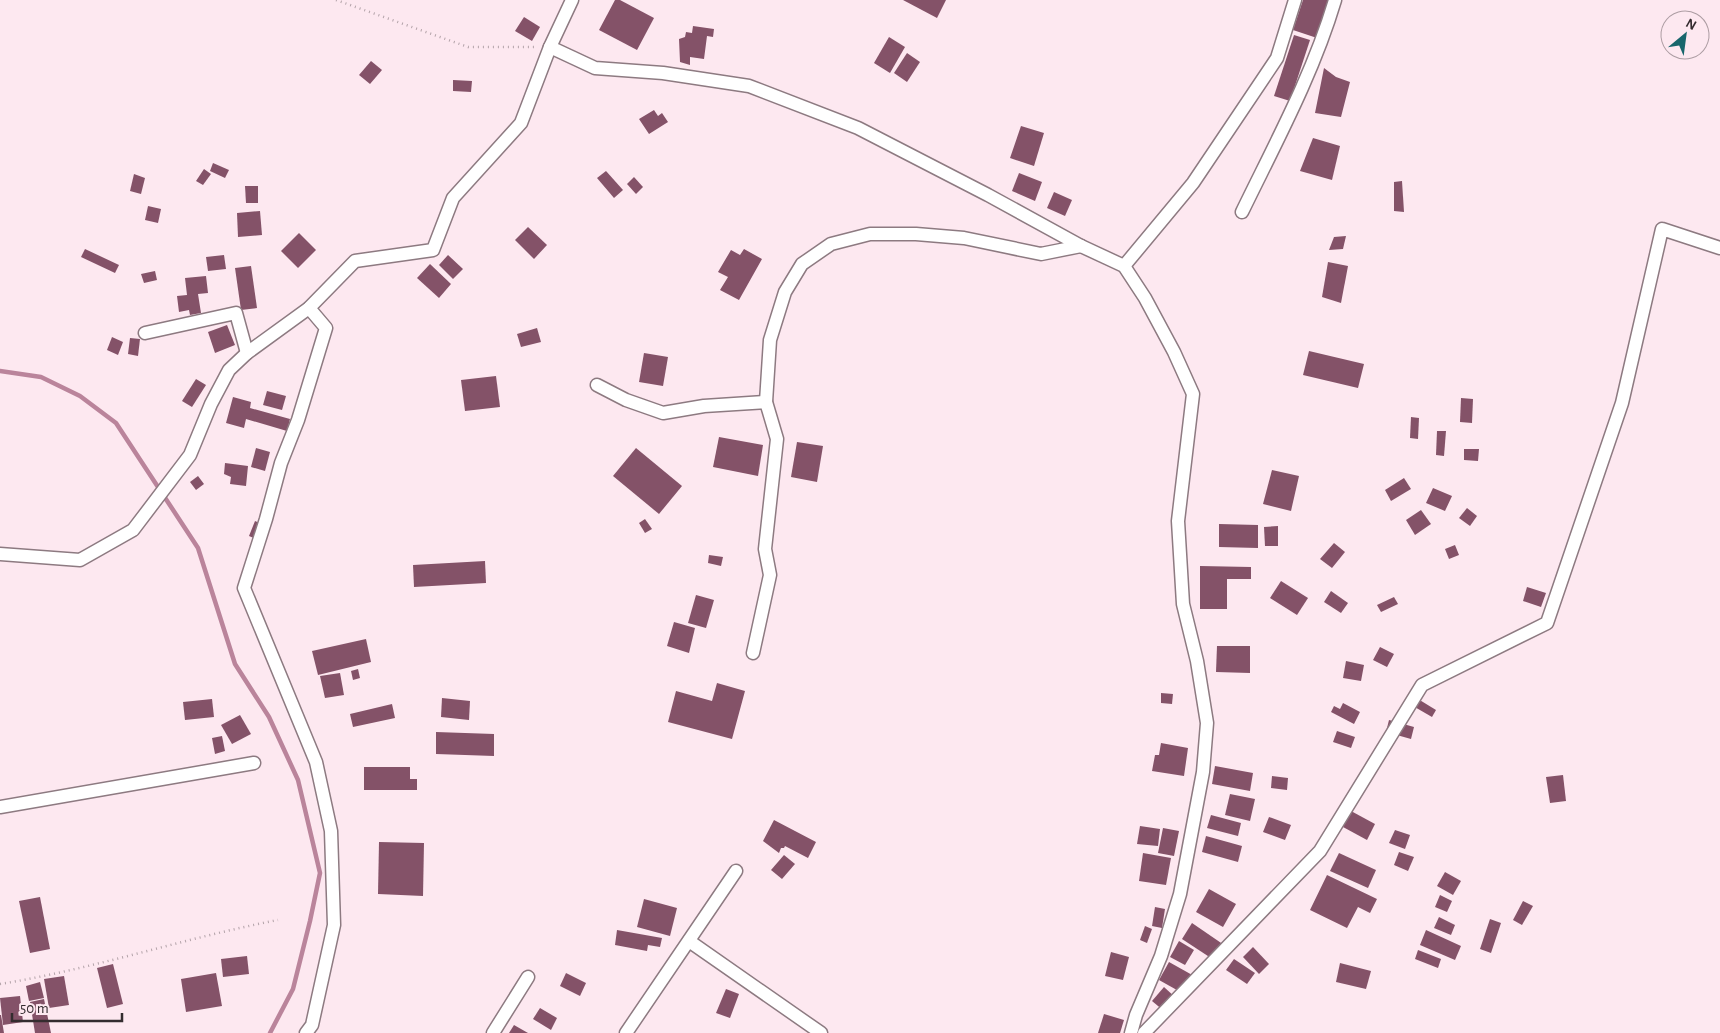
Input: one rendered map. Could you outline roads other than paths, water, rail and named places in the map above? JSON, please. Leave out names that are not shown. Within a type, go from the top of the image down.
[{"type":"street","points":[[0,554],[80,560],[132,530],[190,455],[211,404],[229,370],[247,353],[309,308],[355,261],[433,250],[453,198],[522,123],[550,47],[572,0]]},
{"type":"street","points":[[1124,266],[1193,182],[1277,58],[1295,0]]},
{"type":"street","points":[[1242,212],[1301,91],[1325,36],[1335,0]]},
{"type":"street","points":[[550,47],[595,68],[663,73],[749,86],[858,128],[988,194],[1081,246],[1124,266],[1145,298],[1174,352],[1193,394],[1178,521],[1183,604],[1197,661],[1207,724],[1203,772],[1180,894],[1161,956],[1136,1015],[1131,1033]]},
{"type":"street","points":[[1144,1033],[1320,851],[1422,685],[1547,623],[1622,403],[1662,229],[1720,248]]},
{"type":"street","points":[[753,654],[770,574],[765,549],[777,439],[766,402],[770,340],[785,292],[802,264],[831,244],[870,234],[907,234],[964,238],[1040,254],[1081,246]]},
{"type":"street","points":[[306,1033],[312,1025],[334,925],[331,830],[316,762],[244,588],[266,519],[281,463],[298,420],[326,328],[309,308]]},
{"type":"street","points":[[145,332],[236,313],[247,353]]},
{"type":"street","points":[[597,385],[626,400],[663,413],[704,406],[766,402]]},
{"type":"street","points":[[0,807],[254,763]]},
{"type":"street","points":[[626,1033],[736,871]]},
{"type":"street","points":[[689,941],[821,1033]]},
{"type":"street","points":[[493,1033],[528,977]]},
{"type":"waterway","points":[[0,371],[41,377],[80,396],[116,423],[198,548],[235,664],[269,717],[298,780],[320,873],[293,989],[270,1033]]}]
